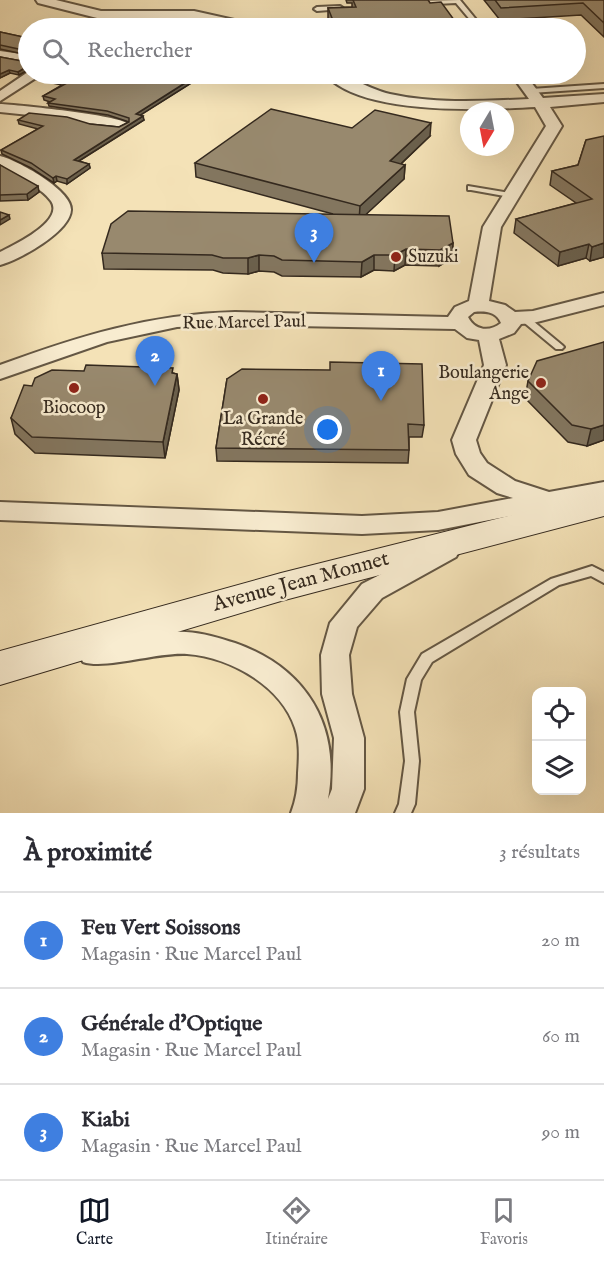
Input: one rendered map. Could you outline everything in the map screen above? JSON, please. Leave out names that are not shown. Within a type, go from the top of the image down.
[{"type":"main road","name":"Avenue Jean Monnet","points":[[0,670],[281,586],[604,504]]},
{"type":"street","points":[[42,0],[101,15],[194,15],[207,18]]},
{"type":"street","points":[[0,55],[18,58]]},
{"type":"street","points":[[0,97],[20,84]]},
{"type":"street","points":[[348,84],[411,101],[472,106],[527,87],[604,98]]},
{"type":"street","points":[[478,306],[492,227],[554,126],[527,87]]},
{"type":"street","points":[[0,108],[69,115],[90,121],[120,124]]},
{"type":"street","points":[[0,161],[53,193],[61,203],[63,210],[56,225],[28,245],[0,259]]},
{"type":"street","points":[[517,318],[504,332],[488,335],[471,332],[459,323],[458,317],[462,311],[478,306],[501,310],[517,318],[604,299]]},
{"type":"street","name":"Rue Marcel Paul","points":[[0,372],[46,355],[126,331],[202,320],[459,323]]},
{"type":"street","points":[[488,335],[495,365],[464,440],[468,454],[478,469],[506,487],[551,501]]},
{"type":"street","points":[[0,511],[362,525],[438,521],[604,490]]},
{"type":"street","points":[[339,813],[348,789],[349,738],[337,694],[335,655],[344,623],[372,591],[470,537]]},
{"type":"street","points":[[0,670],[120,648],[188,643],[245,657],[279,680],[303,711],[314,736],[317,767],[307,813]]},
{"type":"lane","points":[[411,3],[457,0],[472,18]]},
{"type":"lane","points":[[317,9],[353,7]]},
{"type":"lane","points":[[527,87],[604,87]]},
{"type":"lane","points":[[471,188],[510,195]]},
{"type":"lane","points":[[517,318],[559,347]]},
{"type":"lane","points":[[403,813],[407,804],[412,761],[407,712],[414,679],[427,658],[555,582],[598,575]]},
{"type":"building","points":[[353,0],[428,0],[430,3],[441,2],[453,18],[332,18],[328,8],[356,7]]},
{"type":"building","points":[[495,0],[604,0],[604,23],[583,3],[501,8]]},
{"type":"building","points":[[0,32],[18,36],[18,49],[0,45]]},
{"type":"building","points":[[0,57],[18,60],[18,72],[9,70],[0,74]]},
{"type":"building","points":[[65,84],[183,84],[136,114],[143,116],[74,160],[89,164],[67,179],[56,176],[53,178],[31,163],[1,150],[43,126],[18,120],[29,113],[67,117],[90,124],[119,127],[129,122],[129,118],[107,111],[48,103],[55,99],[43,96]]},
{"type":"building","points":[[271,109],[352,128],[375,110],[431,123],[390,161],[405,165],[360,206],[195,163]]},
{"type":"building","points":[[604,136],[604,243],[592,247],[589,244],[560,252],[516,219],[592,199],[552,171],[578,165],[586,140]]},
{"type":"building","points":[[0,165],[38,186],[27,194],[0,195]]},
{"type":"building","points":[[128,211],[449,216],[453,243],[440,250],[406,249],[395,255],[374,255],[362,262],[282,260],[274,256],[259,255],[248,258],[223,258],[212,255],[102,253],[111,224]]},
{"type":"building","points":[[0,212],[9,215],[0,220]]},
{"type":"building","points":[[604,342],[604,425],[591,429],[572,425],[528,381],[537,361]]},
{"type":"building","points":[[330,362],[422,364],[424,425],[408,424],[409,450],[216,448],[227,379],[242,369],[330,370]]},
{"type":"building","points":[[86,365],[173,368],[172,373],[177,374],[163,442],[32,437],[11,418],[24,385],[32,386],[35,378],[52,370],[84,371]]},
{"type":"place","name":"Suzuki","points":[[396,257]]},
{"type":"place","name":"Kiabi","points":[[314,263]]},
{"type":"place","name":"Boulangerie Ange","points":[[541,383]]},
{"type":"place","name":"Générale d'Optique","points":[[155,386]]},
{"type":"place","name":"Biocoop","points":[[74,388]]},
{"type":"place","name":"La Grande Récré","points":[[263,399]]},
{"type":"place","name":"Feu Vert Soissons","points":[[381,401]]}]
